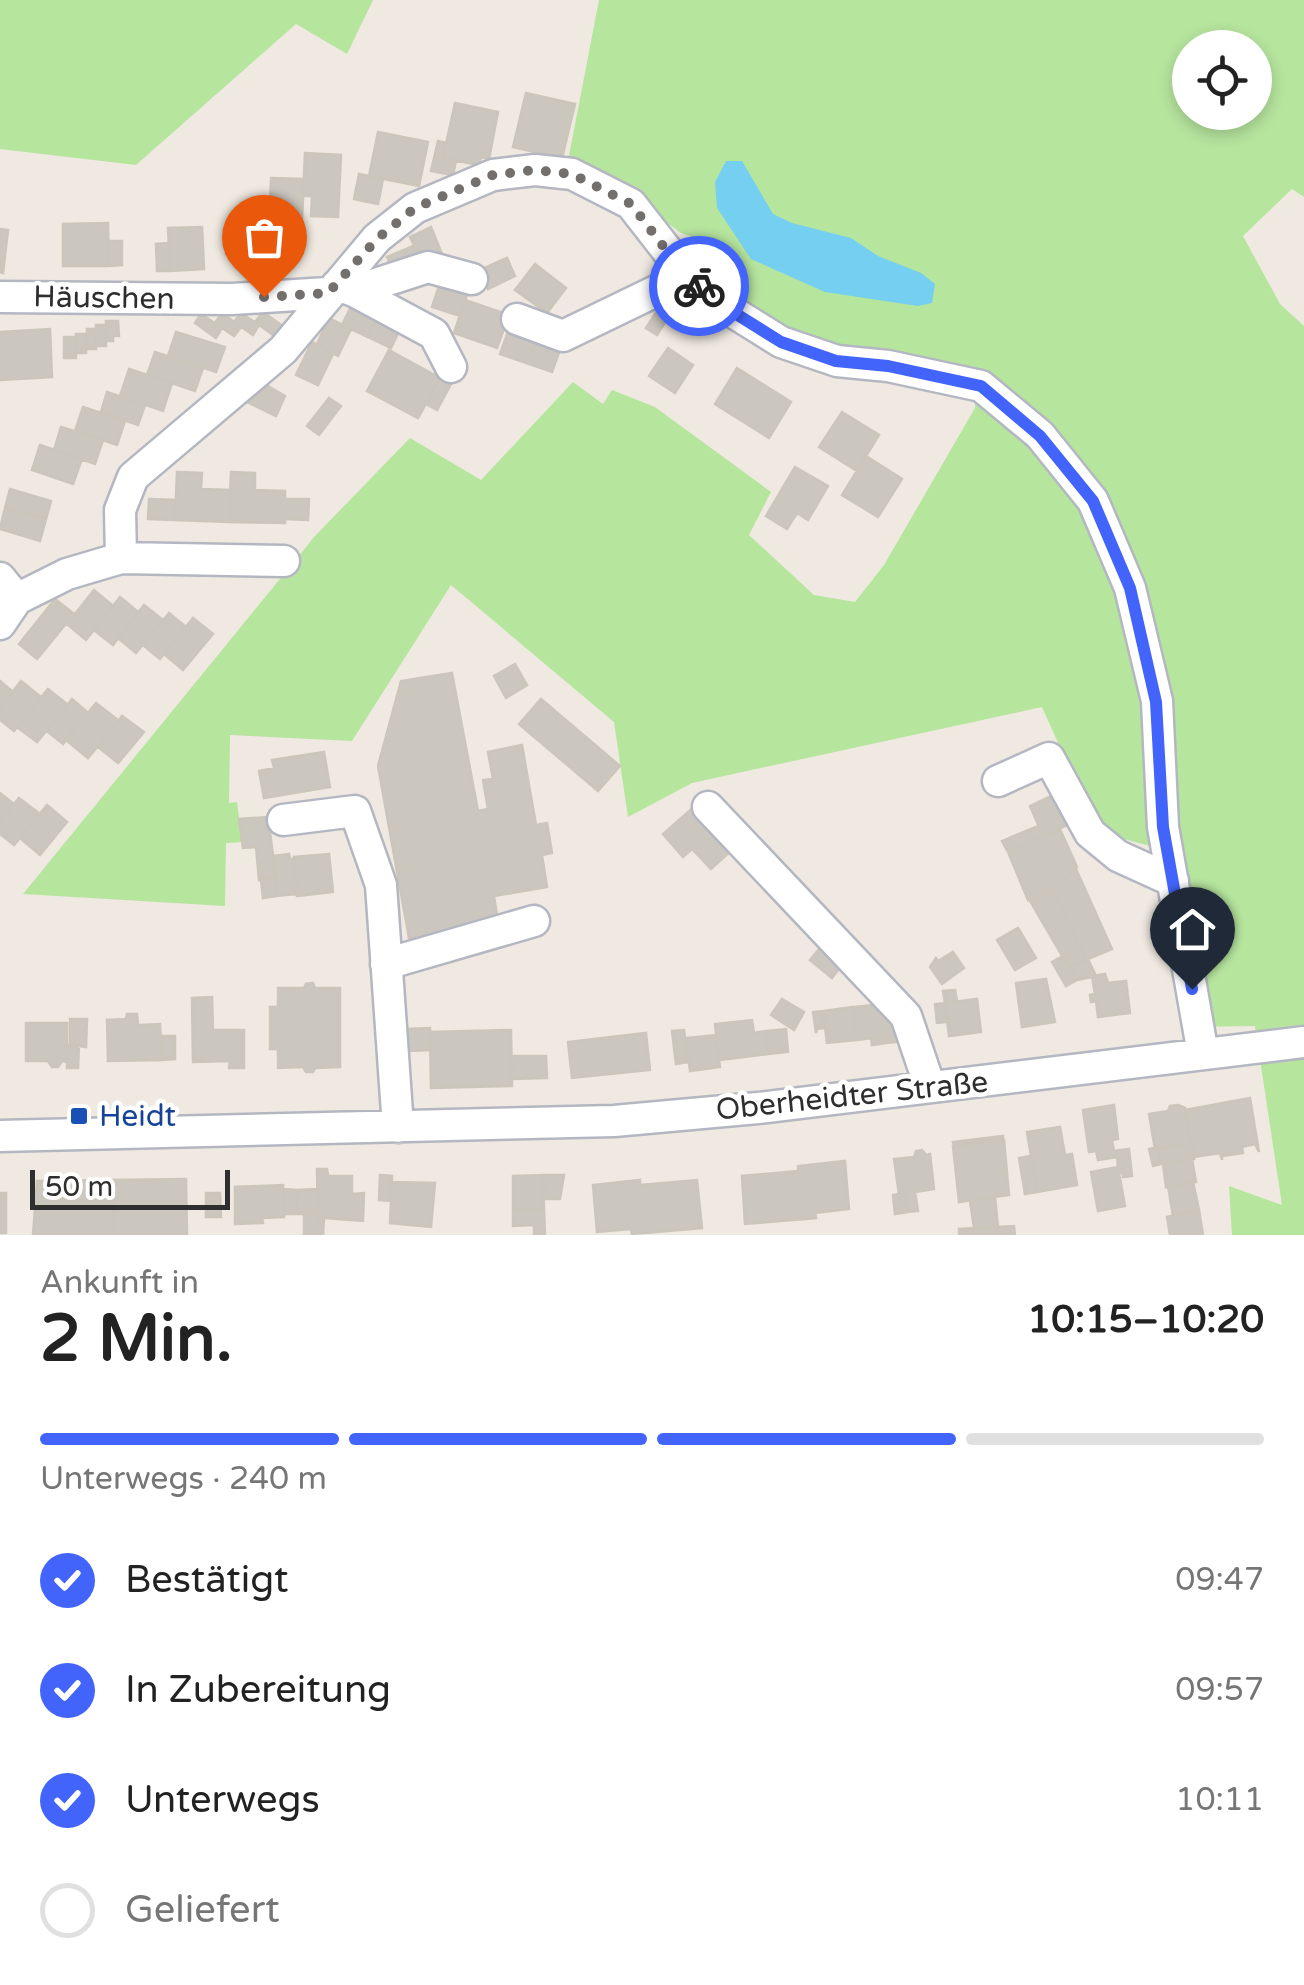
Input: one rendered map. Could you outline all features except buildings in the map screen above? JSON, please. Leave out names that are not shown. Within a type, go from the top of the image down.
[{"type":"street","points":[[122,558],[120,510],[133,477],[283,350],[339,289],[378,238],[415,208],[493,175],[534,170],[572,174],[631,204],[686,276],[725,307],[781,342],[836,361],[888,366],[981,386],[1040,436],[1093,501],[1130,588],[1156,702],[1163,827],[1203,1054]]},
{"type":"street","name":"Häuschen","points":[[0,297],[232,299],[339,289],[428,268],[472,278]]},
{"type":"street","points":[[517,319],[563,336],[686,276]]},
{"type":"street","points":[[339,289],[434,334],[452,367]]},
{"type":"street","points":[[6,600],[68,574],[122,558],[284,561]]},
{"type":"street","points":[[998,780],[1049,758],[1090,832],[1118,856],[1173,882]]},
{"type":"street","points":[[708,807],[906,1016],[930,1087]]},
{"type":"street","points":[[283,820],[355,811],[380,885],[398,1127]]},
{"type":"street","points":[[386,964],[534,920]]},
{"type":"street","name":"Oberheidter Straße","points":[[0,1136],[614,1120],[1304,1042]]},
{"type":"green space","points":[[0,0],[373,0],[347,54],[296,24],[136,165],[0,149]]},
{"type":"green space","points":[[599,0],[1304,0],[1304,197],[1292,189],[1243,236],[1280,304],[1304,326],[1304,1235],[1232,1235],[1229,1186],[1282,1205],[1255,1026],[1189,1027],[1165,850],[1098,832],[1042,707],[692,783],[628,817],[614,722],[451,585],[352,741],[230,735],[229,803],[237,802],[242,842],[226,843],[225,906],[23,894],[315,536],[410,438],[481,480],[573,382],[603,404],[612,390],[655,407],[771,492],[749,535],[814,595],[855,602],[884,565],[975,408],[975,396],[804,346],[682,263],[705,242],[681,233],[608,179],[567,166]]},
{"type":"water","points":[[726,161],[742,161],[773,214],[792,223],[851,238],[878,256],[921,273],[935,284],[932,303],[918,306],[825,292],[751,259],[717,208],[715,182]]},
{"type":"way so far","points":[[264,297],[328,293],[378,238],[415,208],[493,175],[534,170],[572,174],[631,204],[686,276],[699,286]]},
{"type":"place","name":"Heidt","points":[[79,1116]]},
{"type":"route","points":[[699,286],[781,342],[836,361],[888,366],[981,386],[1040,436],[1093,501],[1130,588],[1156,702],[1163,827],[1192,989]]}]
